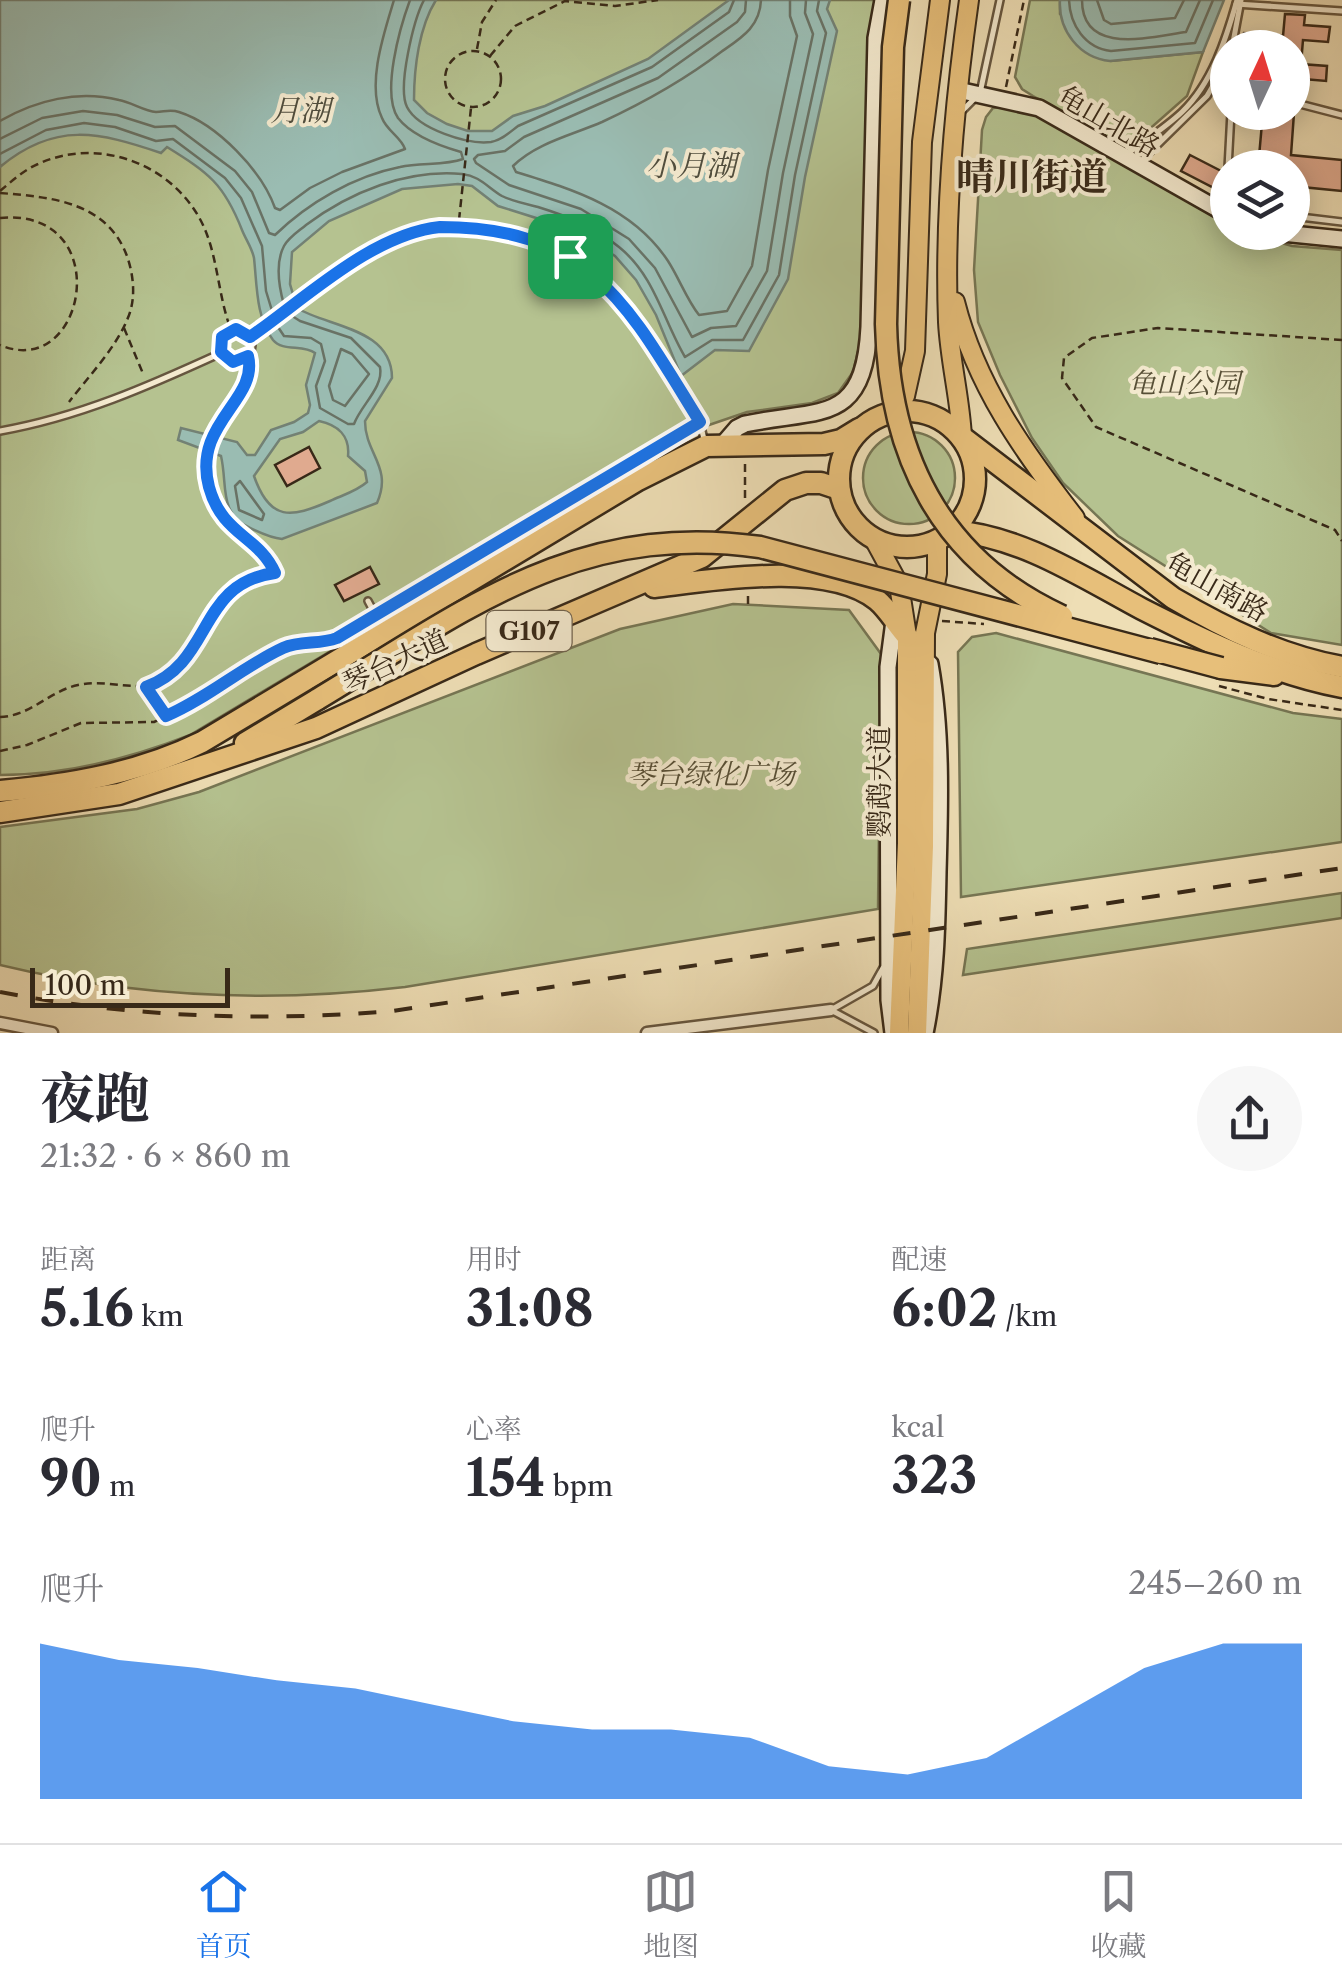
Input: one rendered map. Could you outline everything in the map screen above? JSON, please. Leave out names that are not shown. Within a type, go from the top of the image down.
[{"type":"highway","points":[[899,0],[894,48],[887,370],[898,427],[913,468],[950,530],[972,558],[1005,585],[1086,627],[1216,676],[1306,679]]},
{"type":"highway","points":[[889,412],[909,410],[947,423],[962,437],[972,455],[975,486],[965,515],[945,536]]},
{"type":"highway","name":"G107","points":[[860,429],[889,412]]},
{"type":"highway","name":"琴台大道","points":[[0,791],[67,783],[163,759],[202,742],[380,624],[638,480],[715,444],[824,444],[860,429]]},
{"type":"highway","points":[[860,429],[842,457],[839,490],[850,518],[874,539],[906,547],[945,536],[982,533],[1010,542],[1194,634],[1306,679],[1342,687]]},
{"type":"highway","name":"龟山南路","points":[[962,437],[1082,526],[1129,567],[1210,620],[1270,647],[1342,666]]},
{"type":"highway","name":"琴台大道","points":[[0,812],[119,794],[316,728],[476,654],[702,558],[786,490],[821,483],[839,490]]},
{"type":"highway","points":[[204,767],[524,578],[567,562],[662,543],[721,542],[792,554],[1161,653]]},
{"type":"highway","points":[[628,590],[737,577],[798,577],[859,590],[913,628]]},
{"type":"main road","points":[[715,444],[746,424],[828,410],[847,397],[862,374],[868,327],[876,38],[883,0]]},
{"type":"main road","points":[[889,412],[906,396],[918,322],[922,142],[940,0]]},
{"type":"main road","points":[[962,437],[948,329],[946,268],[958,90],[969,0]]},
{"type":"main road","name":"龟山北路","points":[[958,90],[1049,113],[1210,205]]},
{"type":"main road","points":[[1310,236],[1342,239]]},
{"type":"main road","points":[[946,268],[963,334],[978,372],[1038,471],[1082,526]]},
{"type":"main road","name":"鹦鹉大道","points":[[896,1033],[907,843],[913,628],[938,574],[945,536]]},
{"type":"main road","name":"鹦鹉大道","points":[[874,539],[899,584],[913,628],[924,846],[917,1033]]},
{"type":"main road","points":[[896,1033],[889,956],[888,668],[913,628]]},
{"type":"main road","points":[[913,628],[937,702],[940,832],[935,984],[925,1033]]},
{"type":"street","points":[[647,1033],[831,1010]]},
{"type":"street","points":[[0,1023],[52,1033]]},
{"type":"lane","points":[[956,116],[980,94],[1000,0]]},
{"type":"lane","points":[[1239,2],[1342,11]]},
{"type":"lane","points":[[1235,30],[1239,2]]},
{"type":"lane","points":[[1131,161],[1194,98],[1212,70],[1239,2]]},
{"type":"lane","points":[[1131,161],[1197,107],[1210,89]]},
{"type":"lane","points":[[1310,106],[1342,114]]},
{"type":"lane","points":[[1310,218],[1342,222]]},
{"type":"lane","points":[[250,337],[366,255],[414,231],[479,228],[546,245],[570,256],[614,291],[715,444]]},
{"type":"lane","points":[[231,330],[242,330],[250,337],[252,347],[248,356],[233,362],[221,352],[222,337],[231,330]]},
{"type":"lane","points":[[0,431],[57,418],[150,386],[221,352]]},
{"type":"lane","points":[[368,601],[380,624]]},
{"type":"lane","points":[[831,1010],[873,986],[889,956]]},
{"type":"lane","points":[[831,1010],[874,1033]]},
{"type":"path","points":[[477,51],[482,22],[496,0]]},
{"type":"path","points":[[490,56],[515,26],[564,0],[615,6],[658,0]]},
{"type":"path","points":[[1003,99],[1024,0]]},
{"type":"path","points":[[477,51],[490,56],[499,68],[499,90],[490,101],[471,107],[461,104],[450,95],[445,74],[456,56],[477,51]]},
{"type":"path","points":[[460,220],[471,107]]},
{"type":"path","points":[[0,192],[30,168],[70,154],[111,155],[153,171],[184,196],[203,226],[231,330]]},
{"type":"path","points":[[0,192],[69,202],[94,213],[112,228],[132,274],[131,309],[124,327],[57,418]]},
{"type":"path","points":[[0,218],[29,218],[54,232],[74,260],[79,288],[65,324],[44,345],[27,350],[0,344]]},
{"type":"path","points":[[124,327],[132,353],[150,386]]},
{"type":"path","points":[[1342,340],[1158,328],[1092,338],[1064,358],[1062,378],[1096,427],[1335,530],[1342,542]]},
{"type":"path","points":[[0,718],[25,713],[77,685],[146,687],[164,679],[182,664],[232,588],[248,578],[275,573],[266,554],[238,535],[220,514],[208,480],[212,436],[248,383],[248,356]]},
{"type":"path","points":[[0,751],[27,745],[82,723],[138,724],[166,716],[283,648],[328,641],[380,624],[700,422]]},
{"type":"path","points":[[913,628],[987,625]]},
{"type":"path","points":[[1216,676],[1268,699],[1342,710]]},
{"type":"path","points":[[146,687],[166,716]]},
{"type":"green space","points":[[0,0],[877,0],[863,331],[853,372],[838,393],[812,403],[747,412],[709,425],[190,735],[97,764],[0,775]]},
{"type":"green space","points":[[1030,0],[1060,0],[1060,14],[1111,61],[1203,52],[1187,96],[1128,148],[1033,96],[1022,89],[1015,77]]},
{"type":"green space","name":"龟山公园","points":[[1016,106],[1071,130],[1210,214],[1210,250],[1342,250],[1342,645],[1271,633],[1118,536],[1063,483],[1032,438],[978,322],[974,270],[982,130],[993,108]]},
{"type":"green space","points":[[909,432],[926,436],[941,446],[951,461],[955,478],[951,495],[941,510],[926,520],[909,524],[892,520],[877,510],[867,495],[863,478],[867,461],[877,446],[892,436]]},
{"type":"green space","name":"琴台绿化广场","points":[[733,604],[849,610],[881,654],[878,909],[405,987],[354,992],[201,994],[100,984],[0,965],[0,827],[137,809],[199,792],[620,629]]},
{"type":"green space","points":[[996,633],[1293,713],[1342,719],[1342,842],[961,897],[958,652],[972,637]]},
{"type":"green space","points":[[1342,893],[1342,918],[963,975],[967,949]]},
{"type":"water","points":[[0,0],[436,0],[419,48],[414,100],[427,113],[468,131],[492,131],[513,116],[545,106],[648,59],[729,0],[830,0],[827,9],[837,31],[805,177],[788,279],[749,351],[715,350],[681,376],[656,315],[636,280],[615,256],[571,229],[498,206],[472,186],[402,189],[329,221],[292,252],[290,284],[297,308],[370,339],[389,361],[392,378],[365,421],[382,480],[377,503],[282,539],[250,528],[233,515],[226,498],[221,456],[178,440],[181,428],[237,442],[247,455],[255,455],[271,430],[294,422],[308,413],[310,405],[306,385],[315,353],[277,344],[267,331],[258,301],[253,254],[221,190],[167,147],[161,153],[97,136],[40,142],[0,167]],"holes":[[[319,421],[345,437],[348,456],[365,471],[367,482],[304,511],[275,509],[254,476],[280,439],[303,432]]]},
{"type":"water","points":[[1060,0],[1224,0],[1203,52],[1110,61],[1080,49],[1067,32]]},
{"type":"building","points":[[1285,14],[1305,15],[1304,25],[1330,27],[1328,42],[1310,41],[1310,30],[1284,30]]},
{"type":"building","points":[[1310,65],[1327,66],[1326,81],[1310,80]]},
{"type":"building","points":[[1261,130],[1293,130],[1291,150],[1260,150]]},
{"type":"building","points":[[1190,155],[1210,165],[1210,186],[1181,171]]},
{"type":"building","points":[[1310,157],[1342,160],[1342,191],[1310,188]]},
{"type":"building","points":[[309,447],[320,468],[287,486],[275,465]]},
{"type":"building","points":[[370,567],[379,584],[344,601],[335,585]]},
{"type":"railway","points":[[0,992],[97,1007],[195,1015],[294,1016],[392,1011],[1342,868]]},
{"type":"district","name":"晴川街道","points":[[1032,177]]},
{"type":"route","points":[[440,227],[495,230],[570,256],[614,291],[700,422],[337,638],[283,648],[166,716],[146,687],[182,664],[232,588],[248,578],[275,573],[266,554],[225,521],[212,498],[208,480],[208,451],[216,428],[246,387],[249,376],[248,356],[233,362],[221,352],[220,342],[226,332],[242,330],[250,337],[366,255],[414,231],[440,227]]},
{"type":"water label","name":"月湖","points":[[300,111]]},
{"type":"water label","name":"小月湖","points":[[691,166]]}]
